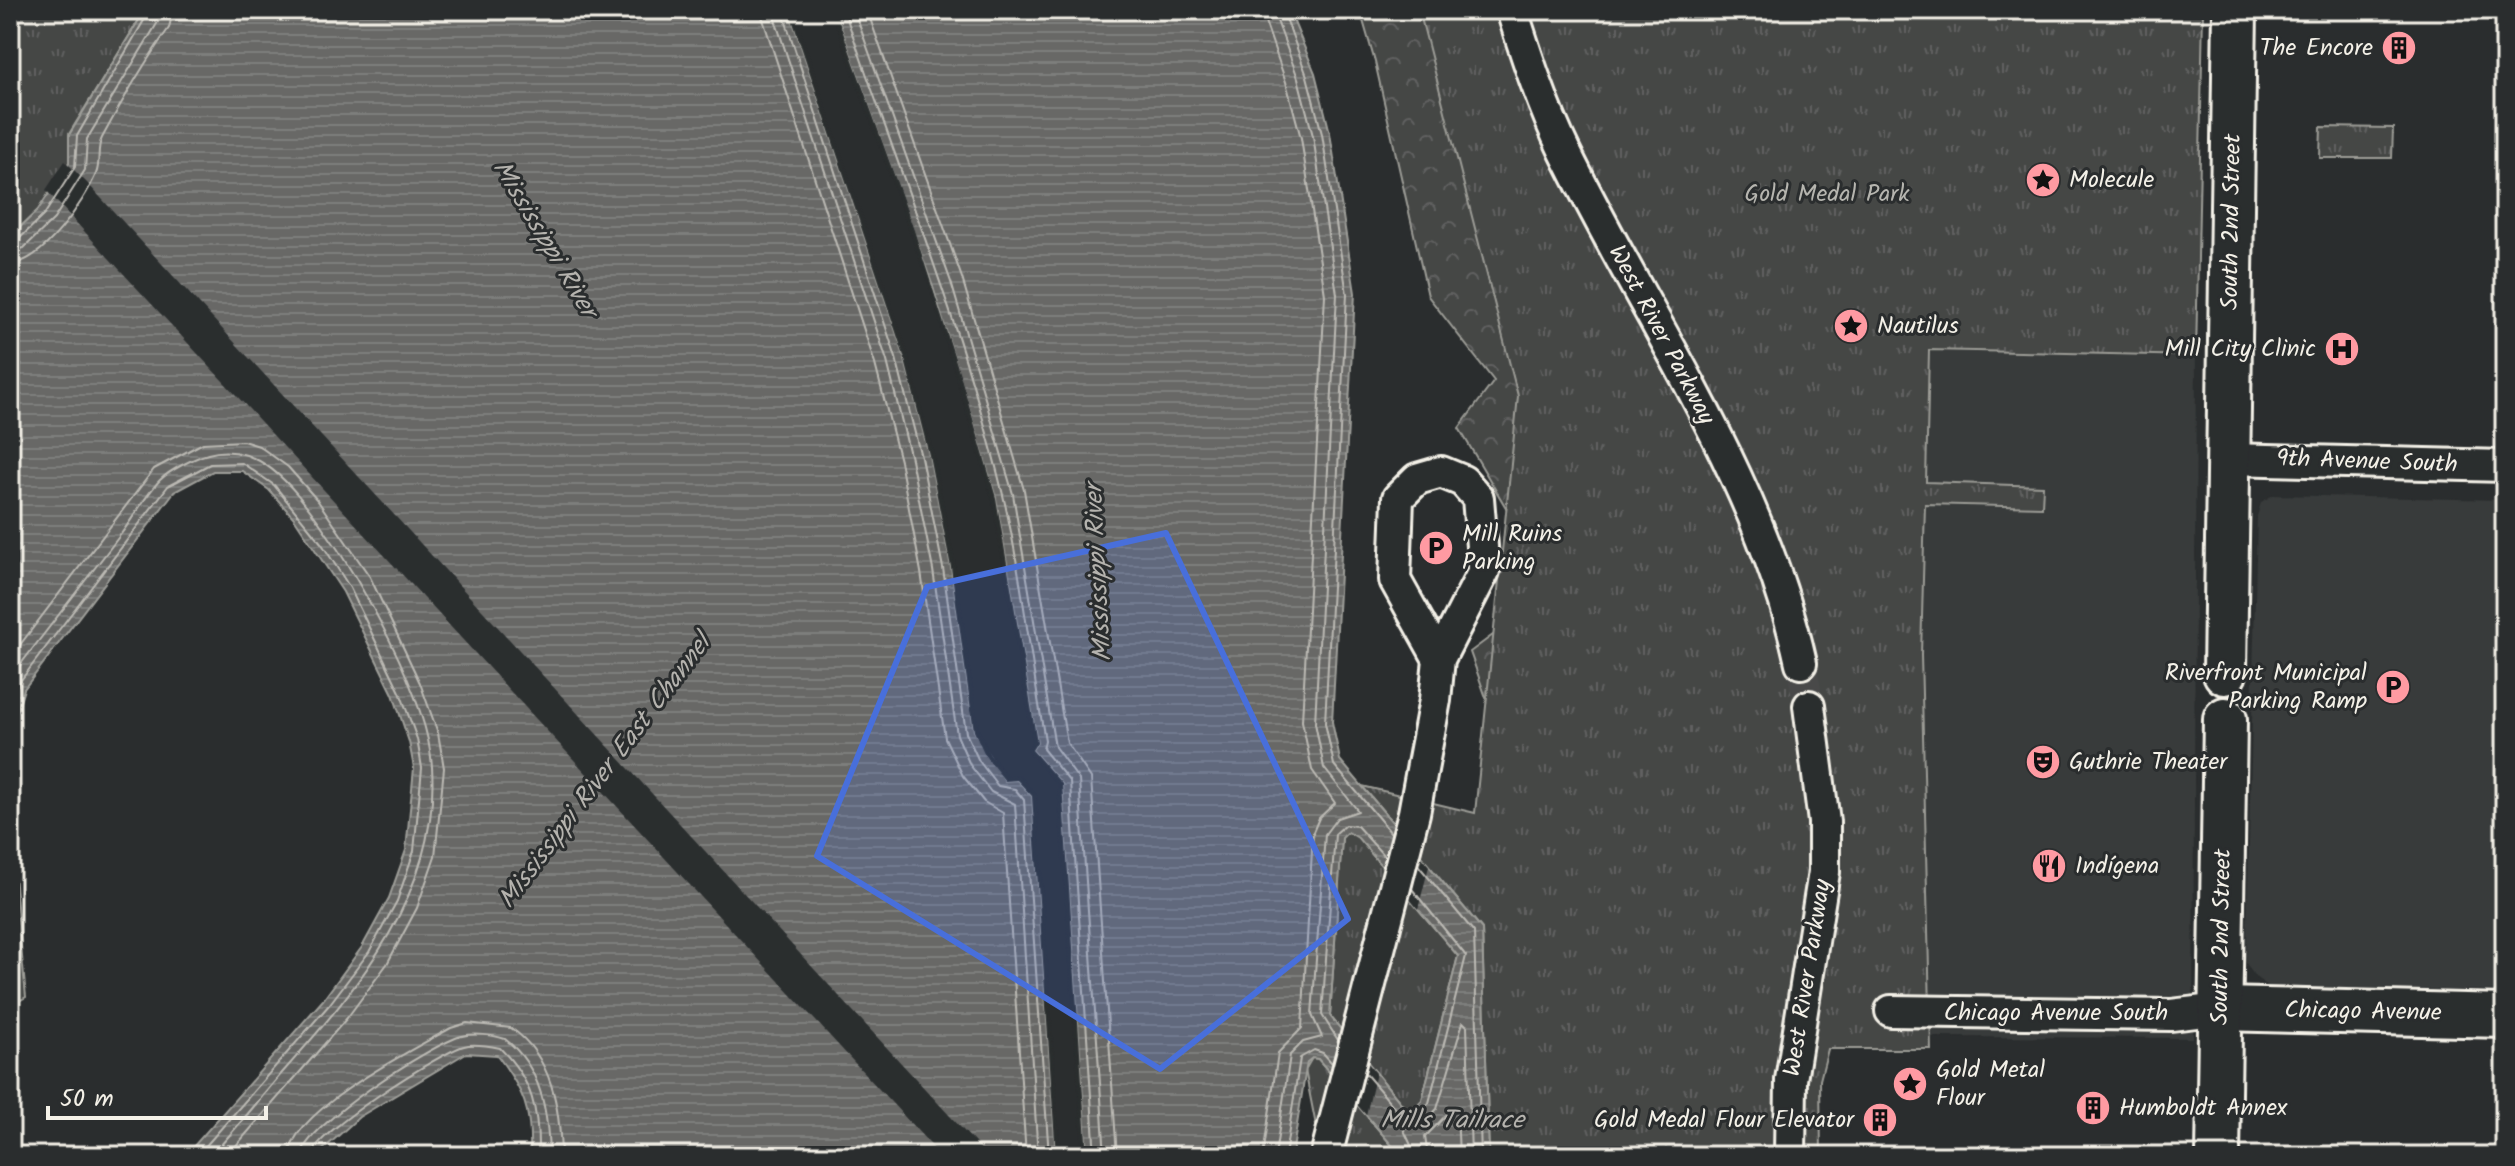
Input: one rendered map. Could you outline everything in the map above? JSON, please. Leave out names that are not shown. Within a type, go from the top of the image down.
[{"type":"street","name":"West River Parkway","points":[[1512,10],[1564,150],[1749,507],[1791,619],[1801,663]]},
{"type":"street","name":"South 2nd Street","points":[[2225,673],[2235,10]]},
{"type":"street","name":"9th Avenue South","points":[[2229,459],[2505,466]]},
{"type":"street","points":[[1326,1156],[1408,840],[1429,740],[1439,659],[1484,571],[1478,498],[1463,481],[1441,472],[1417,479],[1398,498],[1395,580],[1439,659]]},
{"type":"street","name":"West River Parkway","points":[[1790,1156],[1791,1080],[1824,872],[1824,822],[1809,706]]},
{"type":"street","name":"South 2nd Street","points":[[2218,1156],[2225,719]]},
{"type":"street","name":"Chicago Avenue South","points":[[1891,1011],[2171,1015],[2221,1009]]},
{"type":"street","name":"Chicago Avenue","points":[[2221,1009],[2505,1016]]},
{"type":"highlighted area","points":[[1166,533],[1348,919],[1160,1069],[817,856],[927,587]]},
{"type":"shaded area","points":[[1929,350],[2196,356],[2193,1038],[1930,1037],[1921,655],[1925,503],[2042,507],[2043,486],[1926,482]]},
{"type":"shaded area","points":[[2273,495],[2505,500],[2505,991],[2269,987],[2255,977],[2246,963],[2257,516],[2261,502]]},
{"type":"green space","points":[[10,10],[145,10],[69,134],[69,162],[38,210],[10,237]]},
{"type":"green space","points":[[1360,10],[1457,10],[1542,166],[1502,743],[1470,652],[1505,626],[1508,511],[1459,428],[1494,381],[1428,296],[1375,62]]},
{"type":"green space","name":"Gold Medal Park","points":[[1419,10],[2203,10],[2196,356],[1929,350],[1926,482],[2043,486],[2042,507],[1925,504],[1921,655],[1931,1049],[1828,1049],[1820,1080],[1821,1156],[1489,1156],[1482,929],[1362,786],[1475,813],[1518,396]]},
{"type":"green space","points":[[2321,127],[2393,128],[2392,158],[2320,158]]},
{"type":"green space","points":[[1348,832],[1354,833],[1458,956],[1422,1100],[1414,1108],[1404,1107],[1330,1016],[1342,837]]},
{"type":"green space","points":[[10,835],[26,997],[10,1006]]},
{"type":"green space","points":[[1312,1058],[1318,1059],[1401,1156],[1322,1156],[1305,1070]]},
{"type":"water","points":[[145,10],[789,10],[904,356],[929,455],[951,567],[974,731],[1005,781],[1017,780],[1032,796],[1056,1156],[530,1156],[528,1113],[514,1080],[497,1055],[466,1053],[359,1117],[316,1156],[185,1156],[323,1000],[362,947],[389,898],[406,850],[414,768],[393,694],[343,592],[294,518],[269,490],[242,471],[213,471],[174,492],[24,689],[10,734],[10,237],[38,210],[69,163],[69,135]]},
{"type":"water","points":[[835,10],[1289,10],[1315,73],[1330,133],[1355,293],[1332,722],[1340,760],[1482,929],[1489,1156],[1401,1156],[1318,1059],[1312,1058],[1307,1062],[1292,1156],[1087,1156],[1062,784],[1032,750],[1037,742],[996,498],[933,287]],"holes":[[[1348,832],[1358,838],[1458,956],[1422,1100],[1414,1108],[1404,1107],[1330,1016],[1342,838]]]},
{"type":"pier","points":[[789,10],[793,10],[908,355],[933,454],[955,566],[978,730],[990,755],[1007,777],[1019,776],[1036,795],[1060,1156],[1056,1156],[1032,796],[1017,780],[1005,781],[986,757],[974,731],[951,567],[929,455],[904,356]]},
{"type":"pier","points":[[831,10],[835,10],[914,230],[960,374],[996,498],[1037,742],[1032,750],[1062,784],[1087,1156],[1083,1156],[1058,785],[1028,751],[1033,741],[992,499],[930,288]]},
{"type":"pier","points":[[65,161],[987,1156],[941,1156],[46,190]]},
{"type":"pier","points":[[1396,826],[1429,866],[1418,909],[1385,869]]},
{"type":"pier","points":[[1343,1033],[1376,1073],[1366,1115],[1332,1076]]},
{"type":"tunnel","points":[[1801,663],[1809,706]]},
{"type":"place","name":"The Encore","points":[[2399,48]]},
{"type":"place","name":"Molecule","points":[[2043,180]]},
{"type":"place","name":"Nautilus","points":[[1851,326]]},
{"type":"place","name":"Mill City Clinic","points":[[2342,349]]},
{"type":"place","name":"Mill Ruins Parking","points":[[1436,548]]},
{"type":"place","name":"Riverfront Municipal Parking Ramp","points":[[2393,687]]},
{"type":"place","name":"Guthrie Theater","points":[[2043,762]]},
{"type":"place","name":"Indígena","points":[[2049,866]]},
{"type":"place","name":"Gold Metal Flour","points":[[1910,1084]]},
{"type":"place","name":"Humboldt Annex","points":[[2093,1108]]},
{"type":"place","name":"Gold Medal Flour Elevator","points":[[1880,1120]]},
{"type":"water label","name":"Mississippi River","points":[[544,239]]},
{"type":"water label","name":"Mississippi River","points":[[1099,573]]},
{"type":"water label","name":"Mississippi River East Channel","points":[[605,772]]},
{"type":"water label","name":"Mills Tailrace","points":[[1452,1121]]}]
